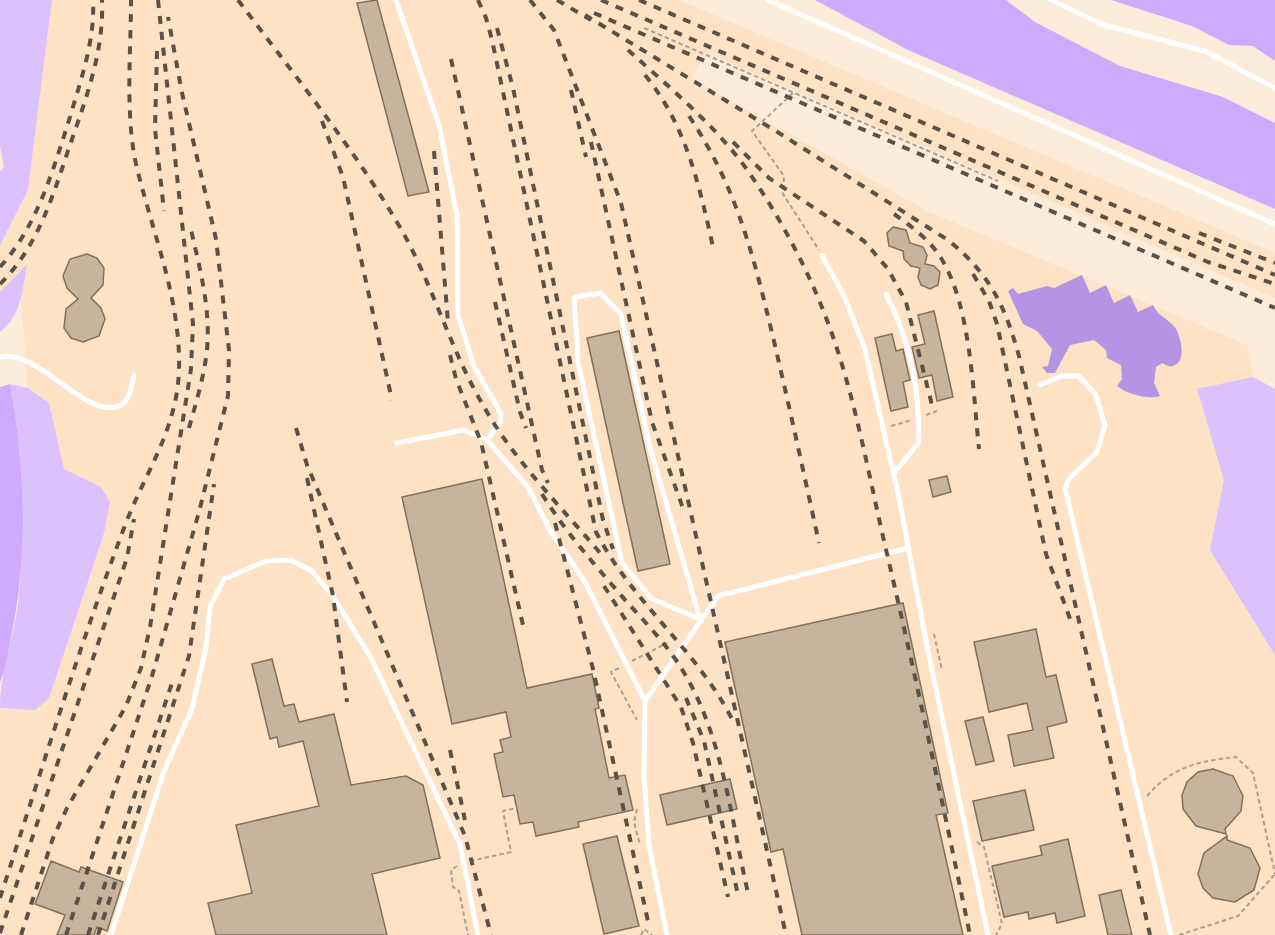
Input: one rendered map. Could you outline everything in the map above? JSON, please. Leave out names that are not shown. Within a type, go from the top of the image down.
[{"type":"lane","points":[[396,0],[439,125],[457,215],[458,315],[474,366],[501,414],[500,423],[487,440]]},
{"type":"lane","points":[[768,0],[1275,224]]},
{"type":"lane","points":[[1051,0],[1104,25],[1205,51],[1275,88]]},
{"type":"lane","points":[[822,255],[844,296],[865,349],[894,472],[988,935]]},
{"type":"lane","points":[[600,293],[621,314],[650,447],[700,619],[651,599],[622,563],[577,357],[579,337],[573,313],[575,297],[600,293]]},
{"type":"lane","points":[[886,294],[903,327],[919,400],[919,442],[894,472]]},
{"type":"lane","points":[[0,357],[17,356],[89,401],[111,407],[121,405],[126,400],[134,375]]},
{"type":"lane","points":[[1040,385],[1062,376],[1079,376],[1096,395],[1105,426],[1097,452],[1071,478],[1065,488],[1171,935]]},
{"type":"lane","points":[[398,443],[464,430],[487,440],[528,487],[551,532],[585,582],[645,701],[644,777],[649,845],[667,935]]},
{"type":"lane","points":[[645,701],[718,596],[908,548]]},
{"type":"lane","points":[[111,935],[164,771],[192,709],[206,646],[210,607],[225,579],[267,561],[291,560],[312,571],[333,596],[371,658],[460,844],[478,935]]},
{"type":"path","points":[[644,28],[998,181]]},
{"type":"path","points":[[793,93],[752,131],[784,176],[783,194],[822,255]]},
{"type":"path","points":[[888,427],[937,411]]},
{"type":"path","points":[[933,630],[943,677]]},
{"type":"path","points":[[1140,804],[1162,778],[1205,760],[1236,757],[1253,773],[1275,874],[1238,916],[1179,935]]},
{"type":"path","points":[[468,935],[459,891],[453,887],[451,870],[463,863],[511,852],[503,811],[517,808]]},
{"type":"path","points":[[976,841],[984,847],[1002,924],[996,935]]},
{"type":"path","points":[[641,935],[644,929],[652,935]]},
{"type":"shaded area","points":[[0,0],[52,0],[28,190],[0,245],[0,171],[4,167],[0,146]]},
{"type":"shaded area","points":[[52,0],[679,0],[1275,253],[1275,298],[705,52],[692,79],[931,213],[1247,345],[1275,491],[1275,935],[0,935],[0,708],[8,709],[84,591],[104,533],[89,481],[64,469],[49,403],[28,388],[21,300],[27,265],[0,292],[0,245],[28,190]]},
{"type":"shaded area","points":[[815,0],[1006,0],[1035,22],[1120,66],[1223,97],[1275,123],[1275,209],[908,50]]},
{"type":"shaded area","points":[[1111,0],[1275,0],[1275,61],[1253,46],[1229,45],[1192,26]]},
{"type":"shaded area","points":[[27,264],[17,310],[7,326],[0,332],[0,292]]},
{"type":"shaded area","points":[[1082,275],[1090,293],[1106,285],[1114,303],[1130,295],[1138,312],[1153,305],[1176,329],[1181,343],[1180,359],[1173,366],[1162,363],[1156,367],[1154,383],[1160,396],[1138,396],[1117,386],[1122,379],[1121,365],[1107,358],[1106,350],[1094,340],[1070,345],[1055,373],[1047,373],[1042,367],[1048,366],[1052,349],[1037,331],[1023,324],[1008,291],[1013,288],[1018,294],[1047,286],[1054,288]]},
{"type":"shaded area","points":[[1253,377],[1275,389],[1275,655],[1210,550],[1224,480],[1197,389]]},
{"type":"shaded area","points":[[10,384],[28,388],[49,403],[64,469],[101,487],[110,502],[104,533],[49,698],[35,710],[0,708],[2,682],[18,604],[23,521],[21,467]]},
{"type":"shaded area","points":[[10,384],[22,479],[23,542],[17,605],[7,660],[0,682],[0,387]]},
{"type":"building","points":[[377,0],[429,192],[408,196],[357,3]]},
{"type":"building","points":[[893,227],[906,230],[910,243],[923,247],[927,255],[925,264],[934,266],[940,272],[938,285],[930,289],[921,285],[918,277],[920,268],[911,266],[904,259],[903,251],[889,246],[887,233]]},
{"type":"building","points":[[87,254],[97,258],[104,268],[103,285],[91,298],[101,308],[105,319],[99,336],[83,342],[71,338],[64,328],[66,309],[78,299],[67,288],[63,276],[70,259]]},
{"type":"building","points":[[934,311],[953,397],[937,401],[932,375],[919,378],[912,347],[925,344],[918,315]]},
{"type":"building","points":[[619,331],[670,564],[638,571],[587,338]]},
{"type":"building","points":[[892,334],[896,351],[903,349],[910,380],[903,382],[908,407],[891,411],[875,338]]},
{"type":"building","points":[[947,476],[951,492],[933,497],[929,480]]},
{"type":"building","points":[[482,479],[527,688],[592,674],[599,708],[595,709],[609,778],[625,775],[633,810],[578,822],[579,827],[536,836],[533,822],[520,824],[514,795],[503,797],[494,754],[503,752],[500,740],[511,737],[506,712],[452,724],[402,497]]},
{"type":"building","points":[[903,603],[948,813],[936,815],[963,935],[802,935],[783,849],[771,852],[725,642]]},
{"type":"building","points":[[1036,629],[1046,677],[1056,675],[1067,722],[1047,727],[1054,758],[1014,766],[1008,735],[1033,730],[1027,703],[989,712],[974,642]]},
{"type":"building","points":[[272,659],[284,706],[294,704],[299,722],[334,714],[351,785],[406,776],[423,785],[440,858],[372,874],[387,935],[216,935],[208,903],[252,893],[236,825],[319,806],[303,741],[279,747],[277,737],[270,739],[252,664]]},
{"type":"building","points":[[983,717],[994,761],[976,765],[965,721]]},
{"type":"building","points":[[1213,769],[1233,776],[1243,796],[1241,811],[1225,829],[1226,834],[1196,826],[1183,809],[1182,795],[1187,782],[1198,772]]},
{"type":"building","points":[[730,779],[737,809],[667,825],[660,795]]},
{"type":"building","points":[[1025,790],[1034,830],[982,841],[973,801]]},
{"type":"building","points":[[617,836],[639,926],[604,934],[583,844]]},
{"type":"building","points":[[1227,836],[1227,840],[1250,848],[1260,868],[1254,890],[1235,902],[1213,898],[1203,888],[1198,874],[1204,853]]},
{"type":"building","points":[[1068,839],[1085,916],[1057,923],[1055,913],[1029,919],[1028,912],[1004,917],[992,866],[1042,855],[1040,846]]},
{"type":"building","points":[[51,861],[79,872],[81,867],[123,882],[107,931],[97,927],[94,935],[57,935],[65,915],[35,904]]},
{"type":"building","points":[[1121,890],[1132,935],[1108,935],[1099,895]]},
{"type":"railway","points":[[0,267],[25,233],[50,177],[86,60],[92,30],[93,0]]},
{"type":"railway","points":[[0,284],[14,269],[35,236],[58,180],[93,72],[100,37],[102,0]]},
{"type":"railway","points":[[0,898],[91,620],[132,508],[166,433],[177,392],[179,370],[175,317],[164,266],[136,164],[133,144],[129,82],[131,0]]},
{"type":"railway","points":[[21,935],[53,838],[67,808],[126,706],[141,668],[150,627],[191,369],[193,324],[158,0]]},
{"type":"railway","points":[[238,0],[344,141],[383,199],[423,272],[471,384],[495,425],[538,482],[601,554]]},
{"type":"railway","points":[[478,0],[492,40],[596,532],[628,581],[702,672],[733,721]]},
{"type":"railway","points":[[530,0],[554,30],[621,203],[786,935]]},
{"type":"railway","points":[[557,0],[591,20]]},
{"type":"railway","points":[[601,0],[1208,262],[1275,284]]},
{"type":"railway","points":[[639,0],[1275,275]]},
{"type":"railway","points":[[594,13],[1275,308]]},
{"type":"railway","points":[[585,15],[779,133],[948,240],[975,265],[994,292],[1008,322],[1019,356],[1150,935]]},
{"type":"railway","points":[[66,935],[152,676],[199,512],[228,396],[229,350],[216,239],[182,93],[168,17]]},
{"type":"railway","points":[[497,28],[513,88],[603,520],[613,549]]},
{"type":"railway","points":[[628,50],[722,138],[748,171],[795,248],[823,310],[840,359],[862,444],[920,699],[970,935]]},
{"type":"railway","points":[[157,51],[155,129],[164,211]]},
{"type":"railway","points":[[451,59],[542,470],[548,483]]},
{"type":"railway","points":[[645,75],[659,94],[681,135],[696,178],[713,247]]},
{"type":"railway","points":[[571,90],[586,157]]},
{"type":"railway","points":[[689,116],[720,169],[742,222],[773,337],[819,543]]},
{"type":"railway","points":[[322,121],[343,177],[392,400]]},
{"type":"railway","points":[[591,142],[652,422],[684,511]]},
{"type":"railway","points":[[733,142],[769,178],[864,241],[888,269],[906,302],[933,409]]},
{"type":"railway","points":[[434,151],[448,322]]},
{"type":"railway","points":[[894,214],[926,239],[941,258],[959,300],[969,350],[979,449]]},
{"type":"railway","points":[[189,428],[200,390],[208,334],[203,287],[190,225]]},
{"type":"railway","points":[[1199,233],[1275,263]]},
{"type":"railway","points":[[973,274],[989,301],[997,324],[1046,554],[1072,624]]},
{"type":"railway","points":[[495,302],[520,412],[526,428]]},
{"type":"railway","points":[[450,355],[456,379],[481,442],[523,625]]},
{"type":"railway","points":[[296,428],[307,465],[465,836],[491,935]]},
{"type":"railway","points":[[307,478],[333,596],[347,702]]},
{"type":"railway","points":[[98,935],[189,656],[214,484]]},
{"type":"railway","points":[[542,494],[582,549],[671,653],[697,696],[717,751],[748,893]]},
{"type":"railway","points":[[0,933],[127,558],[134,519]]},
{"type":"railway","points":[[555,523],[593,669],[649,926]]},
{"type":"railway","points":[[604,586],[681,707],[693,743],[728,897]]},
{"type":"railway","points":[[88,935],[174,677]]},
{"type":"railway","points":[[686,698],[704,741],[738,895]]},
{"type":"railway","points":[[450,750],[465,820]]}]
